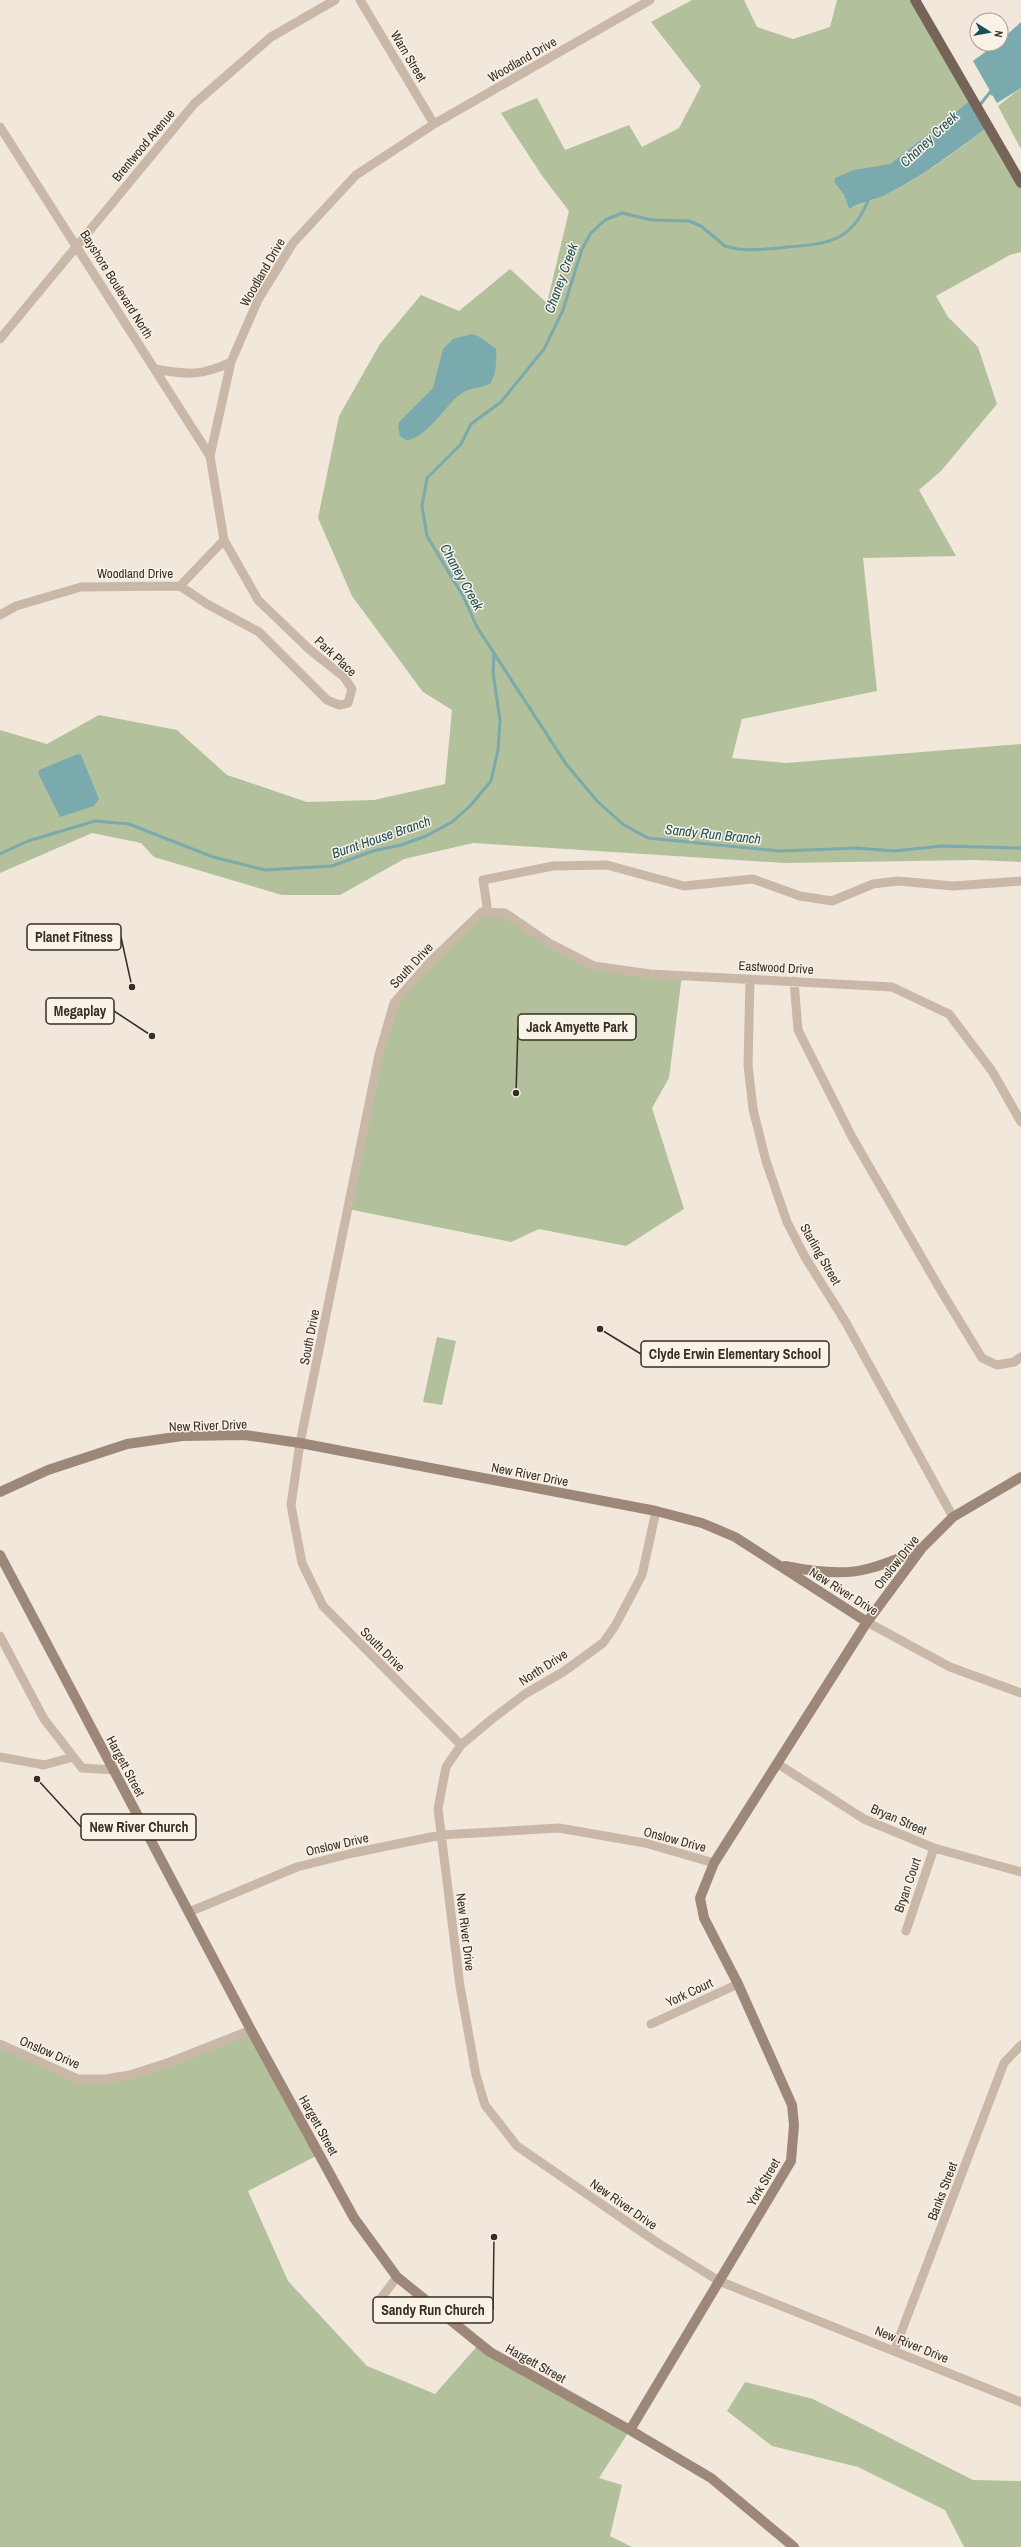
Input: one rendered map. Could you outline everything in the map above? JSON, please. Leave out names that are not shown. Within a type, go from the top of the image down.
[{"type":"main road","points":[[915,0],[1021,183]]},
{"type":"street","name":"Brentwood Avenue","points":[[0,339],[194,104],[271,38],[335,0]]},
{"type":"street","name":"Warn Street","points":[[360,0],[434,124]]},
{"type":"street","name":"Woodland Drive","points":[[0,615],[16,606],[82,586],[180,586],[224,540],[210,456],[232,362],[258,300],[293,243],[356,175],[434,124],[650,0]]},
{"type":"street","name":"Bayshore Boulevard North","points":[[0,127],[77,245],[210,456]]},
{"type":"street","points":[[156,369],[191,375],[211,372],[232,362]]},
{"type":"street","name":"Park Place","points":[[180,586],[259,632],[327,700],[339,705],[348,704],[352,689],[344,677],[310,650],[258,600],[224,540]]},
{"type":"street","points":[[485,913],[483,880],[553,866],[607,865],[684,886],[753,880],[800,896],[832,901],[873,884],[898,881],[953,886],[1021,881]]},
{"type":"street","name":"Eastwood Drive","points":[[485,913],[505,913],[549,943],[594,966],[650,974],[892,987],[949,1014],[992,1071],[1021,1122]]},
{"type":"street","name":"South Drive","points":[[461,1745],[323,1606],[302,1563],[291,1505],[300,1443],[379,1055],[394,1003],[431,961],[485,913]]},
{"type":"street","name":"Starling Street","points":[[750,979],[748,1066],[753,1109],[766,1161],[787,1222],[805,1257],[845,1321],[953,1517]]},
{"type":"street","points":[[794,981],[798,1030],[852,1137],[940,1289],[982,1358],[997,1365],[1014,1362],[1021,1357]]},
{"type":"street","name":"New River Drive","points":[[0,1492],[48,1470],[127,1444],[182,1436],[244,1435],[300,1443],[656,1511],[702,1523],[735,1537],[867,1622],[950,1667],[1021,1693]]},
{"type":"street","name":"Onslow Drive","points":[[190,1912],[297,1867],[353,1853],[441,1835],[559,1828],[645,1843],[714,1863],[867,1622],[922,1548],[953,1517],[1021,1477]]},
{"type":"street","name":"North Drive","points":[[441,1835],[438,1809],[440,1790],[446,1767],[461,1745],[525,1694],[562,1672],[603,1643],[615,1626],[642,1575],[656,1511]]},
{"type":"street","points":[[780,1565],[820,1573],[855,1573],[886,1564],[922,1548]]},
{"type":"street","name":"Hargett Street","points":[[0,1555],[251,2030],[354,2218],[397,2277],[490,2352],[630,2430],[711,2478],[794,2547]]},
{"type":"street","points":[[0,1636],[44,1719],[82,1768],[114,1770]]},
{"type":"street","points":[[0,1757],[44,1765],[73,1757]]},
{"type":"street","name":"Bryan Street","points":[[778,1764],[864,1819],[934,1848],[1021,1872]]},
{"type":"street","name":"New River Drive","points":[[441,1835],[460,1986],[476,2075],[486,2105],[518,2146],[658,2243],[719,2281],[1021,2402]]},
{"type":"street","name":"Bryan Court","points":[[906,1930],[934,1848]]},
{"type":"street","name":"York Street","points":[[630,2430],[791,2161],[794,2125],[792,2105],[738,1984],[704,1918],[700,1898],[714,1863]]},
{"type":"street","name":"York Court","points":[[651,2024],[738,1984]]},
{"type":"street","name":"Onslow Drive","points":[[0,2044],[78,2079],[105,2079],[143,2071],[251,2030]]},
{"type":"street","name":"Banks Street","points":[[894,2350],[1004,2063],[1021,2045]]},
{"type":"street","points":[[378,2302],[397,2277]]},
{"type":"green space","points":[[692,0],[744,0],[757,27],[793,39],[830,27],[837,0],[915,0],[972,99],[890,164],[834,182],[844,195],[849,209],[901,187],[940,163],[988,127],[1021,183],[1021,252],[1010,255],[936,296],[948,317],[978,347],[997,404],[941,471],[919,490],[956,556],[863,558],[877,691],[742,719],[732,758],[786,763],[1021,744],[1021,862],[975,860],[785,863],[473,843],[404,859],[340,895],[282,895],[154,857],[141,843],[92,833],[0,873],[0,730],[47,744],[99,715],[177,730],[227,775],[307,802],[374,800],[445,784],[452,710],[423,692],[352,596],[318,518],[339,416],[380,344],[421,295],[459,311],[510,269],[547,303],[569,211],[543,177],[501,113],[537,98],[565,150],[629,125],[642,147],[679,128],[701,86],[651,22]]},
{"type":"green space","points":[[1021,88],[1021,149],[998,106]]},
{"type":"green space","points":[[482,912],[505,913],[594,966],[682,975],[669,1078],[652,1108],[684,1209],[626,1246],[539,1229],[511,1242],[348,1209],[394,1003]]},
{"type":"green space","points":[[437,1337],[456,1341],[442,1405],[423,1402]]},
{"type":"green space","points":[[251,2030],[320,2154],[248,2191],[288,2281],[367,2366],[435,2394],[479,2344],[630,2430],[599,2478],[622,2485],[610,2536],[632,2547],[0,2547],[0,2044],[78,2079],[130,2075]]},
{"type":"green space","points":[[745,2382],[813,2399],[973,2480],[1021,2481],[1021,2547],[964,2547],[945,2510],[858,2467],[772,2446],[727,2411]]},
{"type":"water","points":[[1021,22],[1021,88],[997,103],[973,61],[985,52],[1009,52],[1009,33]]},
{"type":"water","points":[[972,99],[988,127],[914,179],[884,195],[849,209],[844,195],[834,182],[835,178],[854,170],[890,164]]},
{"type":"water","points":[[472,334],[480,337],[496,349],[496,367],[490,384],[462,393],[452,401],[434,422],[420,435],[413,439],[406,440],[400,436],[398,427],[399,422],[433,388],[443,349],[453,339]]},
{"type":"water","points":[[78,754],[81,755],[99,799],[94,806],[60,817],[38,773],[39,770]]},
{"type":"waterway","name":"Chaney Creek","points":[[979,106],[991,91],[992,94]]},
{"type":"waterway","name":"Chaney Creek","points":[[869,198],[863,212],[855,223],[847,232],[838,238],[815,244],[768,249],[743,250],[725,246],[701,226],[689,221],[652,220],[622,213],[605,220],[591,233],[582,249],[563,310],[544,349],[501,402],[471,424],[461,444],[427,478],[422,506],[427,536],[463,596],[477,627],[566,764],[598,802],[624,825],[648,838],[780,851],[856,848],[894,851],[942,846],[1021,848]]},
{"type":"waterway","name":"Burnt House Branch","points":[[0,854],[28,841],[95,821],[129,824],[213,857],[265,870],[332,866],[373,851],[401,845],[426,836],[452,822],[470,806],[491,781],[498,750],[500,721],[493,672],[494,652]]},
{"type":"place","name":"Planet Fitness","points":[[132,987]]},
{"type":"place","name":"Megaplay","points":[[152,1036]]},
{"type":"place","name":"Jack Amyette Park","points":[[516,1093]]},
{"type":"place","name":"Clyde Erwin Elementary School","points":[[600,1329]]},
{"type":"place","name":"New River Church","points":[[37,1779]]},
{"type":"place","name":"Sandy Run Church","points":[[494,2237]]},
{"type":"water label","name":"Sandy Run Branch","points":[[713,834]]}]
